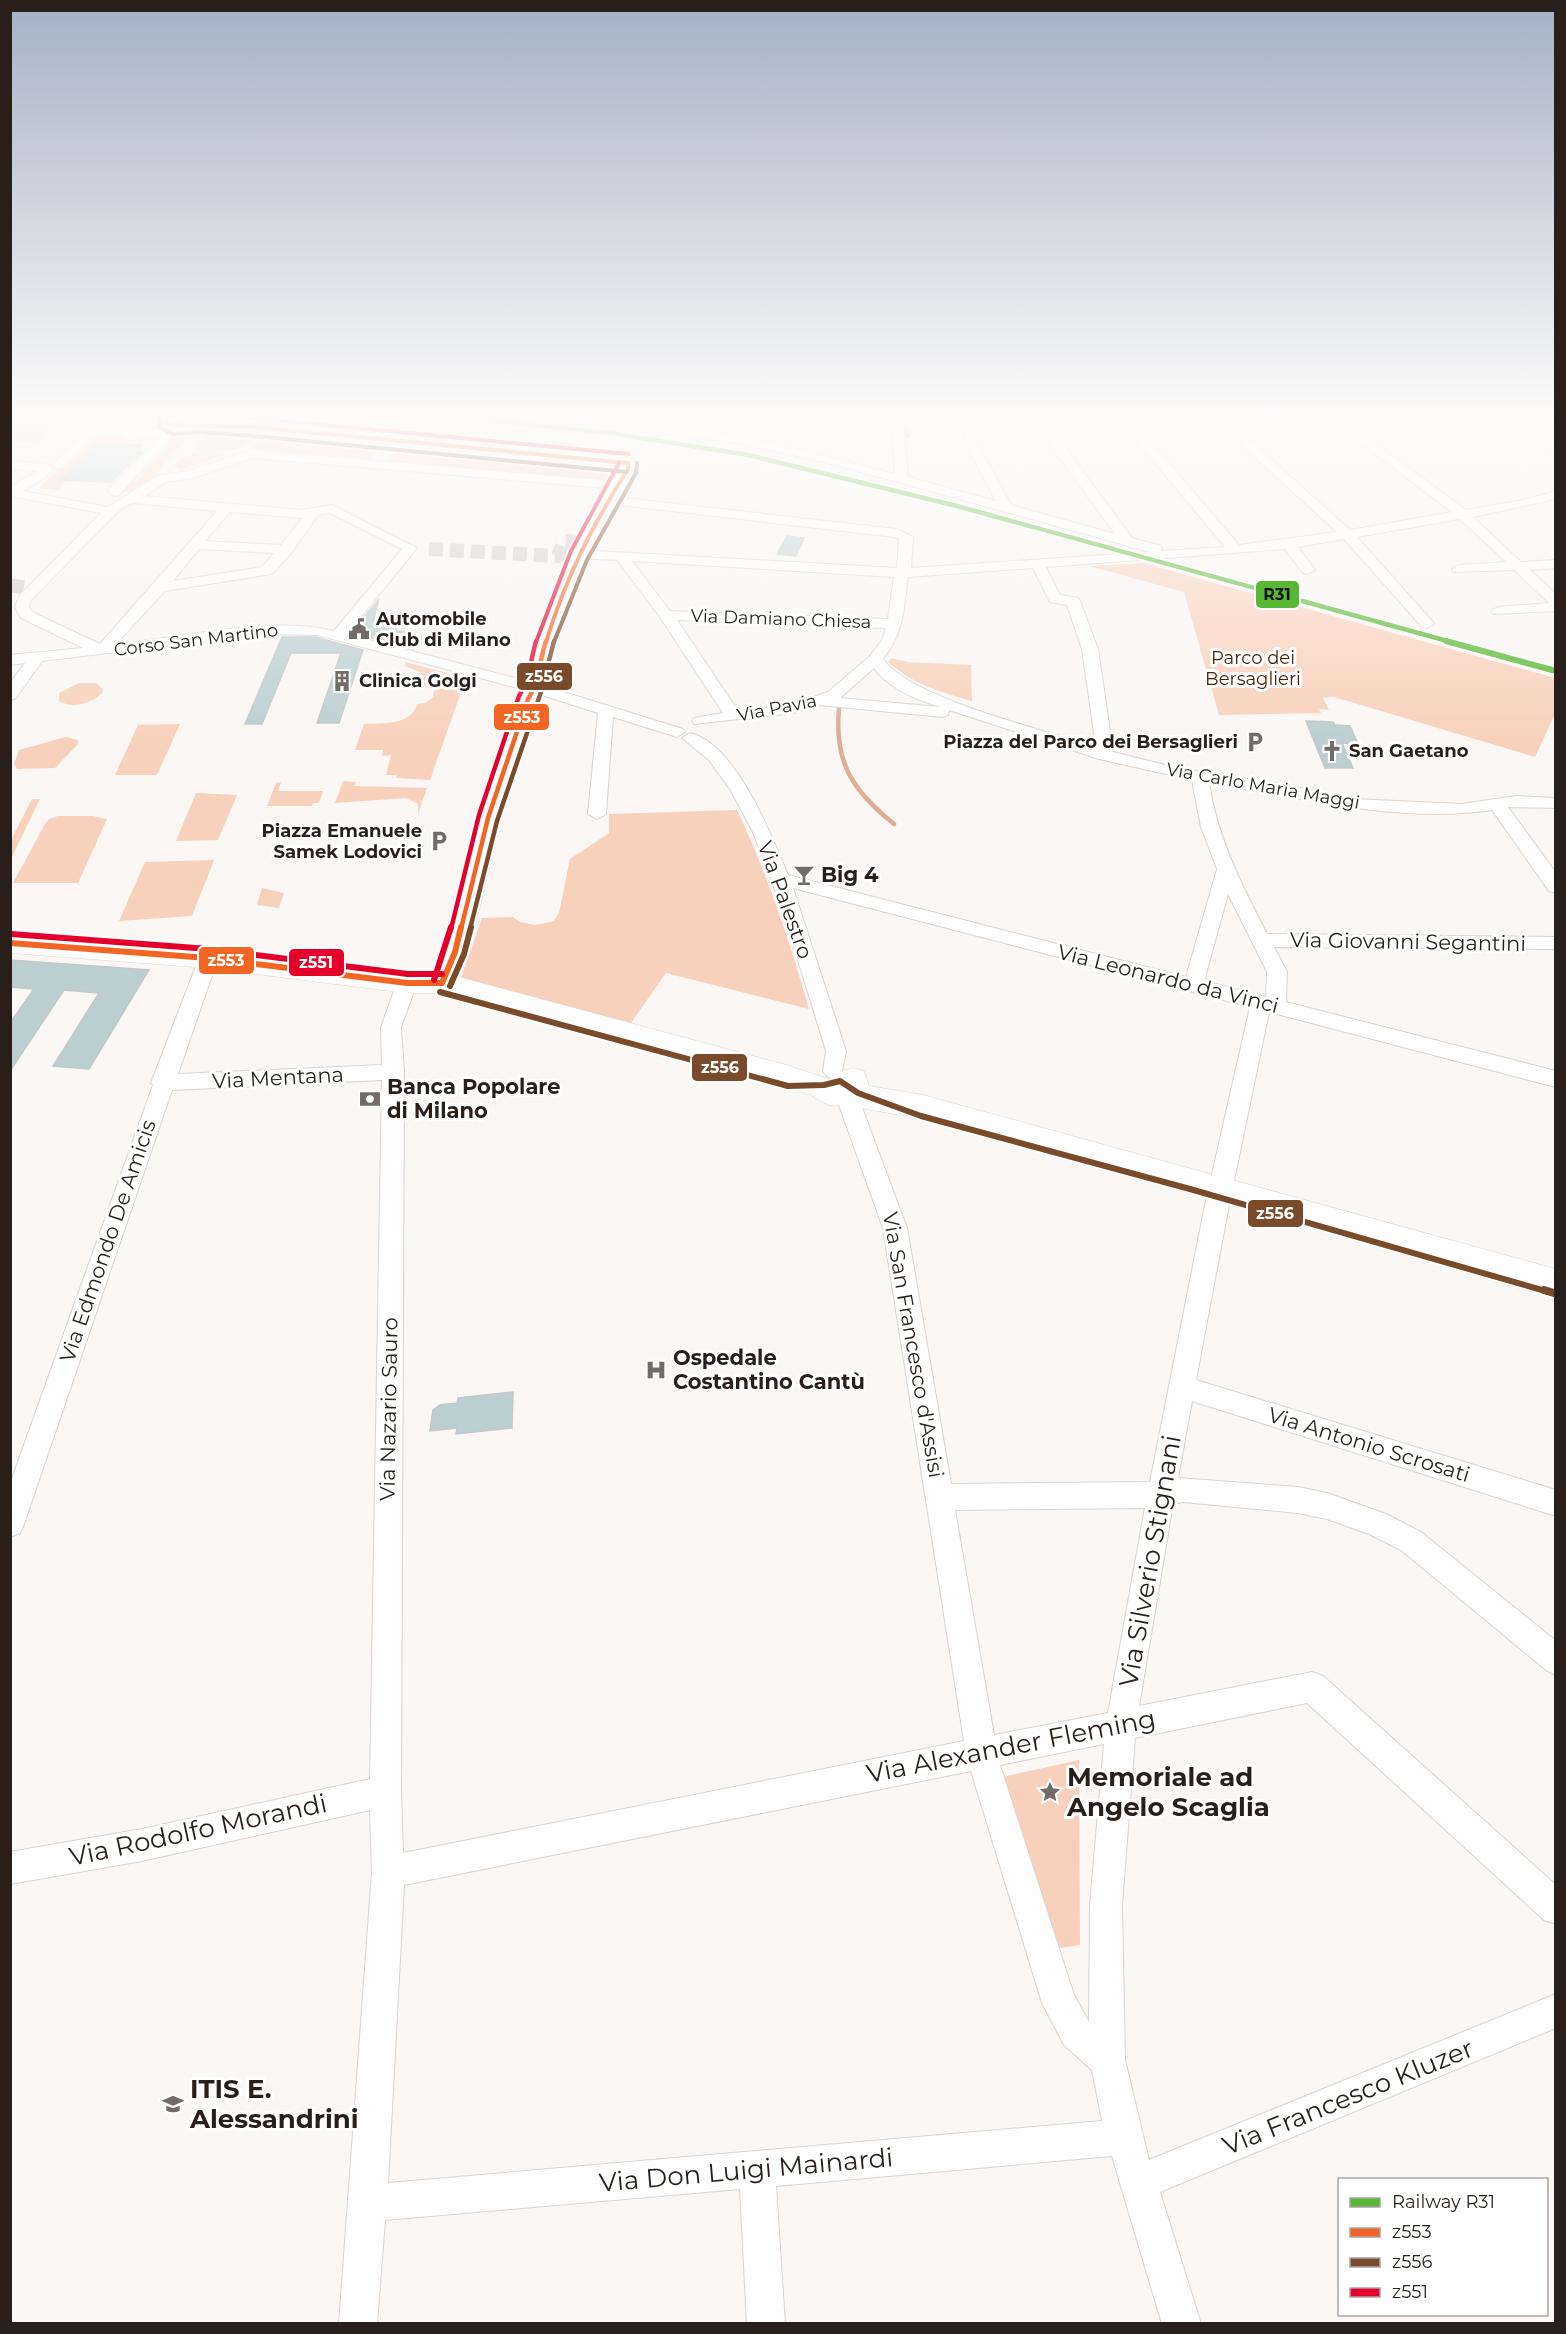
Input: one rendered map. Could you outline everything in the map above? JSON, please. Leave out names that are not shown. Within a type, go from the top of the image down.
[{"type":"street","points":[[97,524],[17,606],[38,622],[102,651],[213,524]]},
{"type":"street","points":[[160,587],[267,571],[305,524]]},
{"type":"street","points":[[339,635],[410,548],[365,524]]},
{"type":"street","points":[[442,983],[455,952],[488,818],[528,699],[535,688],[536,672],[555,614],[579,554],[595,524]]},
{"type":"street","name":"Via Pavia","points":[[535,688],[606,710],[697,730],[734,717],[822,701],[848,685],[875,659],[889,641],[895,624],[897,596],[904,573],[906,537],[828,524]]},
{"type":"street","points":[[1060,524],[1171,554]]},
{"type":"street","points":[[1115,524],[1128,542]]},
{"type":"street","points":[[1213,524],[1235,550]]},
{"type":"street","points":[[1336,524],[1428,624]]},
{"type":"street","points":[[579,554],[904,573],[1235,550],[1289,544],[1402,524]]},
{"type":"street","points":[[1474,524],[1556,602]]},
{"type":"street","points":[[1289,544],[1308,570]]},
{"type":"street","points":[[196,545],[287,549]]},
{"type":"street","points":[[622,558],[666,615],[734,717]]},
{"type":"street","points":[[1038,563],[1054,599],[1073,601],[1090,649],[1105,755]]},
{"type":"street","points":[[1459,569],[1556,564]]},
{"type":"street","points":[[1498,611],[1556,607]]},
{"type":"street","name":"Via Damiano Chiesa","points":[[666,615],[895,624]]},
{"type":"street","name":"Corso San Martino","points":[[10,660],[102,651],[264,630],[307,630],[339,635],[535,688]]},
{"type":"street","points":[[10,695],[37,657]]},
{"type":"street","name":"Via Carlo Maria Maggi","points":[[875,659],[885,673],[925,698]]},
{"type":"street","name":"Via Carlo Maria Maggi","points":[[848,685],[873,686],[925,698],[1105,755],[1200,777],[1287,790],[1353,804],[1462,808],[1523,801],[1556,803]]},
{"type":"street","name":"Via Carlo Maria Maggi","points":[[822,701],[977,715]]},
{"type":"street","points":[[597,814],[606,710]]},
{"type":"street","name":"Via Palestro","points":[[697,730],[731,774],[776,864],[836,1051],[836,1082]]},
{"type":"street","name":"Via Silverio Stignani","points":[[1182,2324],[1140,2182],[1124,2137],[1107,2060],[1106,1905],[1121,1724],[1161,1495],[1221,1188],[1268,1005],[1278,985],[1276,972],[1225,870],[1205,805],[1200,777]]},
{"type":"street","points":[[1497,804],[1556,887]]},
{"type":"street","points":[[1193,986],[1225,870]]},
{"type":"street","name":"Via Leonardo da Vinci","points":[[781,879],[1556,1079]]},
{"type":"street","name":"Via Giovanni Segantini","points":[[1261,940],[1556,944]]},
{"type":"street","points":[[10,943],[208,958],[407,983],[442,983],[790,1077],[836,1082],[1221,1188],[1556,1284]]},
{"type":"street","name":"Via Edmondo De Amicis","points":[[10,1524],[162,1083],[208,958]]},
{"type":"street","name":"Via Nazario Sauro","points":[[358,2324],[368,2203],[388,1872],[385,1791],[393,1072],[391,1027],[407,983]]},
{"type":"street","name":"Via Mentana","points":[[162,1083],[393,1072]]},
{"type":"street","name":"Via San Francesco d'Assisi","points":[[836,1082],[895,1228],[981,1752],[1059,2003],[1076,2033],[1107,2060]]},
{"type":"street","name":"Via Antonio Scrosati","points":[[1182,1387],[1556,1503]]},
{"type":"street","name":"Via San Francesco d'Assisi","points":[[940,1497],[1161,1495],[1183,1489],[1298,1500],[1327,1506],[1376,1523],[1411,1541],[1556,1660]]},
{"type":"street","name":"Via Alexander Fleming","points":[[388,1872],[1312,1687],[1556,1908]]},
{"type":"street","name":"Via Rodolfo Morandi","points":[[10,1868],[142,1845],[385,1791]]},
{"type":"street","name":"Via Francesco Kluzer","points":[[1140,2182],[1556,2011]]},
{"type":"street","name":"Via Don Luigi Mainardi","points":[[368,2203],[1124,2137]]},
{"type":"street","points":[[757,2169],[766,2324]]},
{"type":"green space","name":"Parco dei Bersaglieri","points":[[1143,563],[1555,678],[1555,714],[1535,757],[1334,697],[1323,698],[1329,710],[1319,709],[1321,713],[1219,715],[1184,592],[1089,566]]},
{"type":"green space","points":[[891,658],[908,662],[971,665],[972,701],[917,682],[888,662]]},
{"type":"green space","points":[[405,662],[466,678],[430,780],[396,778],[397,775],[386,775],[391,755],[382,756],[383,750],[355,750],[364,724],[402,720],[414,711],[417,704],[425,703],[433,697],[434,690],[421,685],[424,677],[420,672],[405,666]]},
{"type":"green space","points":[[79,683],[96,683],[103,689],[102,693],[81,704],[70,705],[59,701],[59,693]]},
{"type":"green space","points":[[180,724],[157,775],[115,775],[138,725]]},
{"type":"green space","points":[[66,737],[78,740],[78,744],[55,768],[17,769],[14,764],[19,750]]},
{"type":"green space","points":[[343,781],[356,782],[354,786],[427,788],[418,814],[418,804],[406,798],[335,803]]},
{"type":"green space","points":[[281,782],[278,791],[323,791],[319,803],[313,803],[312,806],[267,806],[276,783]]},
{"type":"green space","points":[[196,793],[237,795],[218,840],[176,841]]},
{"type":"green space","points":[[32,799],[40,799],[11,859],[11,840]]},
{"type":"green space","points":[[737,810],[759,859],[777,908],[809,1009],[666,973],[631,1023],[461,978],[482,918],[513,917],[520,922],[535,925],[554,921],[559,913],[570,859],[609,833],[609,814]]},
{"type":"green space","points":[[58,816],[93,816],[107,819],[78,883],[13,883],[45,824],[49,819]]},
{"type":"green space","points":[[214,860],[192,916],[119,921],[145,862]]},
{"type":"green space","points":[[262,888],[284,893],[279,908],[257,905]]},
{"type":"green space","points":[[1079,1760],[1080,1945],[1054,1949],[1002,1777]]},
{"type":"building","points":[[787,536],[804,538],[796,556],[777,554]]},
{"type":"building","points":[[379,599],[374,618],[389,620],[383,626],[428,639],[414,649],[351,633]]},
{"type":"building","name":"Clinica Golgi","points":[[282,637],[315,637],[363,650],[339,723],[317,723],[341,653],[291,653],[262,724],[245,724]]},
{"type":"building","name":"San Gaetano","points":[[1306,721],[1333,722],[1335,725],[1350,726],[1358,744],[1342,743],[1353,768],[1325,768]]},
{"type":"building","points":[[10,960],[149,970],[89,1069],[53,1066],[99,993],[64,990],[10,1071],[10,1023],[34,989],[10,987]]},
{"type":"building","points":[[513,1392],[512,1428],[456,1434],[457,1428],[430,1431],[433,1410],[440,1405],[457,1403],[458,1398]]},
{"type":"waterway","points":[[839,709],[840,745],[849,774],[867,800],[894,824]]},
{"type":"tunnel","points":[[429,549],[558,556],[564,541],[586,542]]},
{"type":"tunnel","points":[[10,585],[34,589]]},
{"type":"rail line","name":"R31","points":[[1022,524],[1556,671]]},
{"type":"transit line","name":"z551","points":[[434,980],[446,949],[479,815],[519,696],[526,685],[527,670],[546,610],[571,551],[586,524]]},
{"type":"transit line","name":"z553","points":[[442,983],[455,952],[488,818],[528,699],[535,688],[536,672],[555,613],[594,524]]},
{"type":"transit line","name":"z556","points":[[450,986],[464,954],[497,821],[541,692],[563,616],[578,579],[606,524]]},
{"type":"transit line","name":"z551","points":[[11,934],[209,949],[408,974],[442,974]]},
{"type":"transit line","name":"z553","points":[[10,943],[208,958],[407,983],[442,983]]},
{"type":"transit line","name":"z556","points":[[440,992],[788,1086],[824,1085],[840,1081],[858,1093],[921,1116],[1190,1189],[1554,1293]]},
{"type":"place","name":"Automobile Club di Milano","points":[[359,629]]},
{"type":"place","name":"Clinica Golgi","points":[[342,681]]},
{"type":"place","name":"Piazza del Parco dei Bersaglieri","points":[[1255,742]]},
{"type":"place","name":"San Gaetano","points":[[1332,751]]},
{"type":"place","name":"Piazza Emanuele Samek Lodovici","points":[[439,841]]},
{"type":"place","name":"Big 4","points":[[804,875]]},
{"type":"place","name":"Banca Popolare di Milano","points":[[370,1099]]},
{"type":"place","name":"Ospedale Costantino Cantù","points":[[656,1370]]},
{"type":"place","name":"Memoriale ad Angelo Scaglia","points":[[1050,1792]]},
{"type":"place","name":"ITIS E. Alessandrini","points":[[173,2104]]}]
